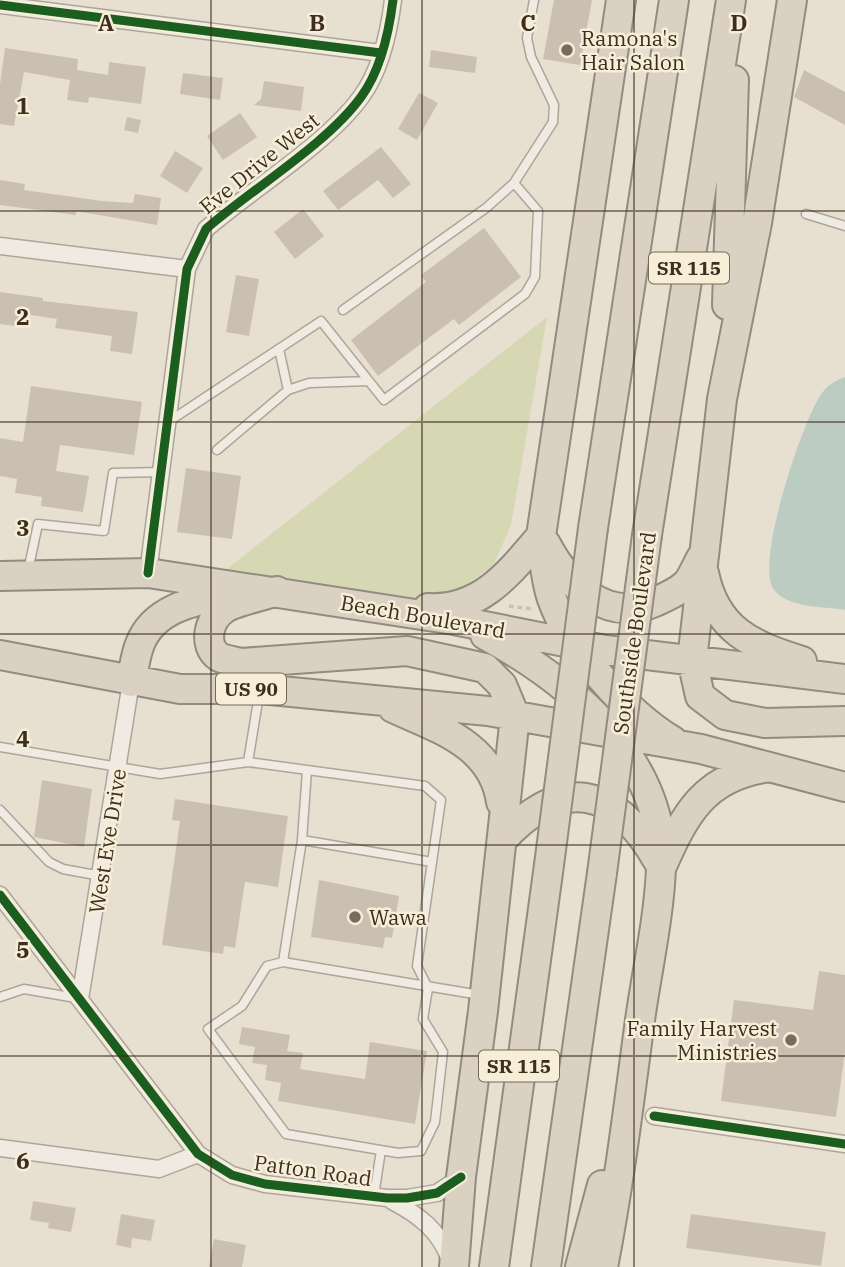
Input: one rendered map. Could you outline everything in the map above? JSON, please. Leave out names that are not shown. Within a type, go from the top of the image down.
[{"type":"highway","points":[[621,0],[541,536],[552,598],[576,645],[632,707],[679,745]]},
{"type":"highway","name":"SR 115","points":[[494,1267],[593,528],[674,0]]},
{"type":"highway","name":"Southside Boulevard","points":[[547,1267],[647,535],[731,0]]},
{"type":"highway","points":[[722,399],[738,0]]},
{"type":"highway","points":[[792,0],[757,223],[722,399],[691,660],[700,696],[724,715],[765,723],[845,721]]},
{"type":"highway","points":[[541,536],[564,574],[576,587],[590,598],[627,608],[645,607],[676,590],[687,582],[702,557]]},
{"type":"highway","points":[[355,603],[439,608],[485,595],[507,577],[541,536]]},
{"type":"highway","points":[[702,557],[711,598],[735,631],[761,648],[845,677]]},
{"type":"highway","name":"Beach Boulevard","points":[[14,576],[148,573],[355,603],[576,645],[845,677]]},
{"type":"highway","points":[[131,682],[140,643],[159,617],[187,603],[267,590]]},
{"type":"highway","points":[[267,590],[225,607],[213,621],[209,635],[211,648],[220,658],[241,663],[407,651],[454,660],[485,668],[502,685],[515,716],[484,1003],[461,1177],[453,1267]]},
{"type":"highway","points":[[454,620],[533,663],[578,698],[608,732],[635,767],[646,788],[662,866]]},
{"type":"highway","name":"US 90","points":[[0,655],[131,682],[180,689],[260,689],[372,698],[515,716],[679,745],[845,787]]},
{"type":"highway","points":[[372,698],[460,738],[480,755],[499,788],[502,840]]},
{"type":"highway","points":[[603,1267],[662,866],[680,826],[705,794],[722,780],[742,771],[767,767]]},
{"type":"highway","points":[[809,778],[845,776]]},
{"type":"highway","points":[[502,840],[532,811],[549,802],[568,797],[587,798],[620,813],[649,845],[662,866]]},
{"type":"highway","points":[[473,1267],[484,1003]]},
{"type":"highway","points":[[580,1267],[636,1053]]},
{"type":"street","name":"Eve Drive West","points":[[148,573],[187,269],[206,229],[348,113],[369,83],[381,53],[393,0]]},
{"type":"street","points":[[0,5],[381,53]]},
{"type":"street","points":[[0,246],[187,269]]},
{"type":"street","name":"West Eve Drive","points":[[80,999],[131,682]]},
{"type":"street","points":[[0,895],[198,1154],[159,1169],[0,1148]]},
{"type":"street","points":[[654,1116],[845,1144]]},
{"type":"street","name":"Patton Road","points":[[198,1154],[232,1175],[265,1184],[380,1197]]},
{"type":"street","points":[[380,1197],[407,1198],[437,1193],[461,1177]]},
{"type":"street","points":[[380,1197],[427,1222],[439,1237],[453,1267]]},
{"type":"lane","points":[[343,310],[485,208],[514,183],[553,122],[554,105],[531,57],[527,38],[534,0]]},
{"type":"lane","points":[[168,422],[321,321],[384,400],[525,293],[535,277],[538,211],[514,183]]},
{"type":"lane","points":[[806,214],[845,226]]},
{"type":"lane","points":[[279,349],[288,390]]},
{"type":"lane","points":[[217,450],[288,390],[309,383],[369,381]]},
{"type":"lane","points":[[14,576],[38,524],[104,531],[113,473],[161,472]]},
{"type":"lane","points":[[247,762],[260,689]]},
{"type":"lane","points":[[0,747],[160,774],[247,762],[425,786],[440,800],[417,966],[428,988],[423,1019],[443,1052],[435,1122],[421,1151],[398,1153],[286,1134],[208,1028],[242,1006],[267,966],[283,961],[428,988],[484,1003]]},
{"type":"lane","points":[[283,961],[302,840],[307,770]]},
{"type":"lane","points":[[0,810],[48,862],[62,869],[101,876]]},
{"type":"lane","points":[[302,840],[432,862]]},
{"type":"lane","points":[[0,997],[24,989],[80,999]]},
{"type":"lane","points":[[380,1197],[381,1150]]},
{"type":"path","points":[[501,601],[507,606],[538,610]]},
{"type":"green space","points":[[547,317],[511,525],[494,564],[446,601],[395,598],[223,572]]},
{"type":"shaded area","points":[[845,377],[845,610],[789,601],[774,590],[769,576],[775,525],[802,434],[822,392]]},
{"type":"building","points":[[554,0],[592,0],[580,65],[543,59]]},
{"type":"building","points":[[5,48],[78,59],[77,70],[108,75],[109,62],[146,67],[141,104],[89,97],[88,103],[67,100],[70,80],[24,72],[14,126],[0,124],[0,84]]},
{"type":"building","points":[[431,50],[477,57],[475,73],[429,67]]},
{"type":"building","points":[[804,70],[845,92],[845,125],[794,97]]},
{"type":"building","points":[[183,73],[223,78],[220,100],[180,94]]},
{"type":"building","points":[[264,81],[304,87],[301,111],[254,105],[261,99]]},
{"type":"building","points":[[419,93],[438,103],[417,140],[398,129]]},
{"type":"building","points":[[240,113],[257,137],[223,160],[207,136]]},
{"type":"building","points":[[127,117],[141,120],[138,133],[124,130]]},
{"type":"building","points":[[381,147],[411,184],[393,198],[378,180],[338,210],[323,191]]},
{"type":"building","points":[[175,151],[203,168],[187,193],[160,176]]},
{"type":"building","points":[[0,180],[25,184],[24,190],[102,201],[133,203],[135,194],[161,198],[157,225],[76,211],[76,215],[0,205]]},
{"type":"building","points":[[303,209],[324,236],[295,259],[274,232]]},
{"type":"building","points":[[484,228],[521,277],[459,325],[454,319],[378,376],[351,340],[426,282],[421,275]]},
{"type":"building","points":[[236,275],[259,279],[249,336],[226,332]]},
{"type":"building","points":[[0,292],[43,298],[43,301],[138,312],[132,354],[110,351],[112,336],[55,328],[57,319],[25,314],[23,327],[0,324]]},
{"type":"building","points":[[31,386],[142,402],[134,455],[60,445],[56,471],[89,476],[83,512],[41,506],[42,497],[15,493],[17,479],[0,476],[0,438],[23,442]]},
{"type":"building","points":[[186,468],[241,476],[232,539],[177,532]]},
{"type":"building","points":[[42,780],[92,789],[84,847],[34,837]]},
{"type":"building","points":[[175,799],[288,816],[278,887],[245,882],[235,948],[224,946],[223,954],[162,945],[180,821],[172,820]]},
{"type":"building","name":"Wawa","points":[[319,880],[399,896],[392,938],[385,937],[383,948],[311,937]]},
{"type":"building","points":[[819,971],[845,975],[845,1052],[836,1117],[721,1101],[734,1000],[813,1010]]},
{"type":"building","points":[[242,1027],[290,1035],[287,1051],[303,1053],[300,1069],[365,1079],[370,1042],[427,1051],[415,1124],[278,1101],[281,1083],[265,1080],[267,1065],[252,1063],[255,1047],[239,1044]]},
{"type":"building","points":[[33,1201],[76,1208],[71,1232],[48,1228],[49,1223],[30,1220]]},
{"type":"building","points":[[121,1214],[155,1220],[151,1241],[132,1238],[131,1248],[116,1245]]},
{"type":"building","points":[[691,1214],[826,1232],[821,1266],[686,1248]]},
{"type":"building","points":[[214,1239],[246,1245],[242,1267],[209,1267]]},
{"type":"cycle path","points":[[148,573],[187,269],[206,229],[329,132],[361,97],[374,75],[383,50],[393,0]]},
{"type":"cycle path","points":[[0,5],[381,53]]},
{"type":"cycle path","points":[[0,895],[198,1154],[232,1175],[265,1184],[387,1198],[437,1193],[461,1177]]},
{"type":"cycle path","points":[[654,1116],[845,1144]]},
{"type":"place","name":"Ramona's Hair Salon","points":[[567,50]]},
{"type":"place","name":"Wawa","points":[[355,917]]},
{"type":"place","name":"Family Harvest Ministries","points":[[791,1040]]}]
